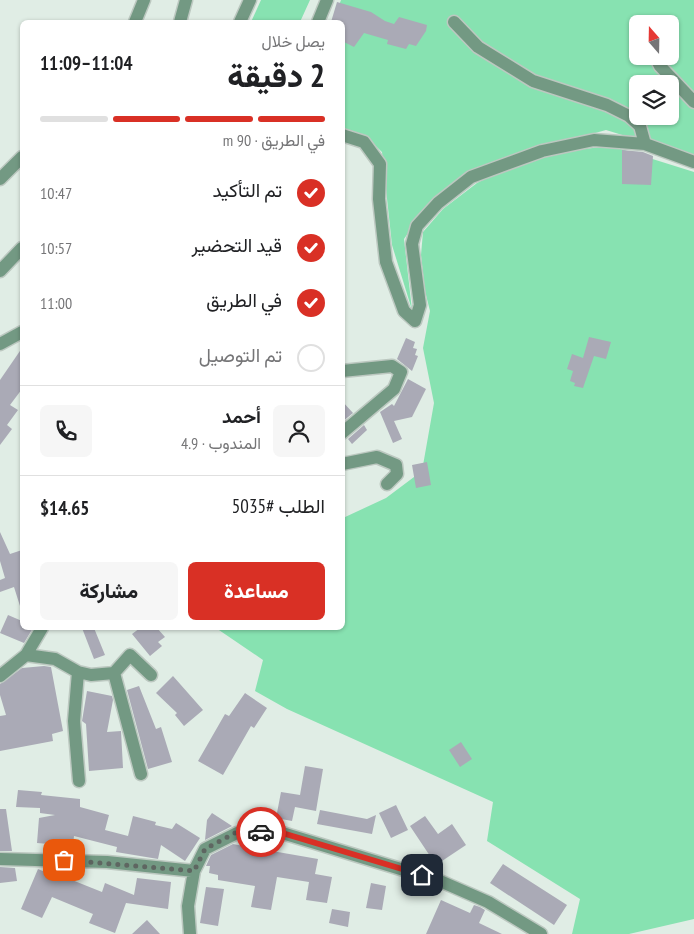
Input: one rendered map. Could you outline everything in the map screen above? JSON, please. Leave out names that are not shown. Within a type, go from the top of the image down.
[{"type":"street","points":[[136,20],[144,0]]},
{"type":"street","points":[[181,20],[186,0]]},
{"type":"street","points":[[241,20],[250,0]]},
{"type":"street","points":[[319,20],[327,0]]},
{"type":"street","points":[[454,22],[478,47],[533,81],[607,105],[629,116],[640,126],[645,144]]},
{"type":"street","points":[[660,65],[694,102]]},
{"type":"street","points":[[345,136],[364,142],[380,164],[379,199],[386,262],[404,311],[415,320],[420,305],[412,244],[417,226],[438,203],[471,177],[542,151],[594,140],[645,144],[694,162]]},
{"type":"street","points":[[0,179],[20,159]]},
{"type":"street","points":[[0,272],[20,250]]},
{"type":"street","points":[[0,344],[20,333]]},
{"type":"street","points":[[345,371],[392,366],[401,372],[394,389],[345,431]]},
{"type":"street","points":[[345,463],[377,457],[396,465],[398,474],[387,484]]},
{"type":"street","points":[[0,676],[26,655],[41,630]]},
{"type":"street","points":[[26,655],[55,659],[78,672],[91,675],[114,673],[130,655],[151,675]]},
{"type":"street","points":[[78,672],[74,721],[79,781]]},
{"type":"street","points":[[114,673],[141,774]]},
{"type":"street","points":[[190,934],[188,906],[194,871],[205,849],[237,832],[279,832],[440,881],[488,902],[540,934]]},
{"type":"street","points":[[0,859],[107,862],[194,871]]},
{"type":"green space","points":[[261,0],[310,0],[301,20],[252,20]]},
{"type":"green space","points":[[341,0],[694,0],[694,157],[606,130],[508,157],[461,177],[427,205],[404,239],[412,310],[392,245],[382,152],[364,135],[345,130],[345,20],[334,20]]},
{"type":"green space","points":[[611,146],[694,172],[694,919],[629,934],[572,934],[580,899],[487,841],[493,802],[287,709],[255,691],[263,660],[219,630],[345,630],[345,517],[386,498],[422,471],[434,403],[423,348],[430,311],[425,291],[421,255],[423,232],[443,209],[477,183],[504,169],[556,152]]},
{"type":"building","points":[[337,2],[371,12],[385,21],[394,24],[399,17],[427,25],[426,31],[416,46],[409,44],[406,49],[387,44],[388,40],[364,33],[354,47],[345,42],[345,20],[332,20]]},
{"type":"building","points":[[622,150],[643,152],[653,156],[651,185],[622,184]]},
{"type":"building","points":[[589,337],[611,342],[606,359],[594,356],[583,388],[574,386],[575,383],[570,381],[573,371],[567,369],[572,354],[583,358]]},
{"type":"building","points":[[406,338],[415,342],[413,348],[417,349],[415,355],[418,356],[412,371],[397,359]]},
{"type":"building","points":[[20,351],[20,392],[10,405],[18,410],[7,425],[12,429],[0,445],[0,380]]},
{"type":"building","points":[[408,379],[426,389],[412,417],[394,421],[402,439],[393,443],[380,412],[392,404],[394,406]]},
{"type":"building","points":[[345,404],[353,413],[345,420]]},
{"type":"building","points":[[364,425],[367,430],[352,444],[348,439]]},
{"type":"building","points":[[427,462],[431,485],[416,488],[412,465]]},
{"type":"building","points":[[0,532],[10,554],[20,551],[20,606],[14,587],[0,592],[0,580],[5,578],[0,561]]},
{"type":"building","points":[[8,615],[20,620],[20,630],[32,630],[24,643],[0,633]]},
{"type":"building","points":[[83,630],[95,630],[105,655],[94,659]]},
{"type":"building","points":[[137,630],[159,630],[165,637],[158,642],[162,646],[150,656],[132,634]]},
{"type":"building","points":[[51,667],[63,731],[52,734],[53,741],[0,751],[0,716],[6,715],[0,695],[0,684],[22,668]]},
{"type":"building","points":[[173,676],[203,710],[184,726],[175,715],[177,713],[156,693]]},
{"type":"building","points":[[139,686],[156,729],[161,727],[172,762],[148,769],[127,690]]},
{"type":"building","points":[[87,691],[112,696],[113,700],[107,732],[121,731],[123,768],[89,771],[86,724],[82,721]]},
{"type":"building","points":[[245,693],[267,708],[254,728],[251,726],[223,775],[198,761],[225,714],[229,716]]},
{"type":"building","points":[[461,742],[472,759],[460,767],[449,750]]},
{"type":"building","points":[[305,766],[323,769],[316,811],[295,807],[292,821],[276,818],[281,792],[300,795]]},
{"type":"building","points":[[18,790],[42,792],[41,795],[80,799],[80,807],[109,815],[105,830],[128,836],[133,816],[156,822],[155,825],[172,829],[176,823],[200,838],[185,861],[161,845],[158,859],[116,852],[117,847],[74,836],[73,846],[37,843],[39,818],[55,815],[40,813],[40,808],[16,807]]},
{"type":"building","points":[[396,805],[408,830],[391,838],[379,813]]},
{"type":"building","points":[[0,809],[6,809],[12,851],[0,851]]},
{"type":"building","points":[[320,810],[367,819],[376,815],[372,834],[317,824]]},
{"type":"building","points":[[212,813],[232,826],[205,840],[207,820]]},
{"type":"building","points":[[425,816],[438,834],[452,824],[466,845],[436,865],[410,826]]},
{"type":"building","points":[[233,844],[259,849],[259,845],[273,847],[272,851],[318,859],[315,874],[332,877],[327,903],[306,900],[309,882],[277,877],[271,910],[251,907],[255,886],[218,880],[218,875],[209,873],[210,866],[206,866],[211,855]]},
{"type":"building","points":[[503,864],[567,905],[554,925],[490,883]]},
{"type":"building","points":[[0,867],[15,868],[17,881],[0,883]]},
{"type":"building","points":[[38,869],[66,881],[67,878],[102,892],[105,883],[134,895],[137,878],[171,882],[168,909],[126,903],[115,933],[89,923],[93,914],[52,897],[42,918],[21,909]]},
{"type":"building","points":[[371,883],[386,886],[382,910],[366,908]]},
{"type":"building","points":[[206,887],[224,889],[218,926],[200,923]]},
{"type":"building","points":[[441,900],[470,913],[474,905],[480,907],[485,910],[479,923],[502,934],[426,934]]},
{"type":"building","points":[[332,909],[350,912],[348,927],[329,923]]},
{"type":"building","points":[[147,920],[160,934],[132,934]]},
{"type":"way so far","points":[[64,860],[107,862],[194,871],[205,849],[237,832],[261,832]]},
{"type":"route","points":[[261,832],[279,832],[422,875]]}]
